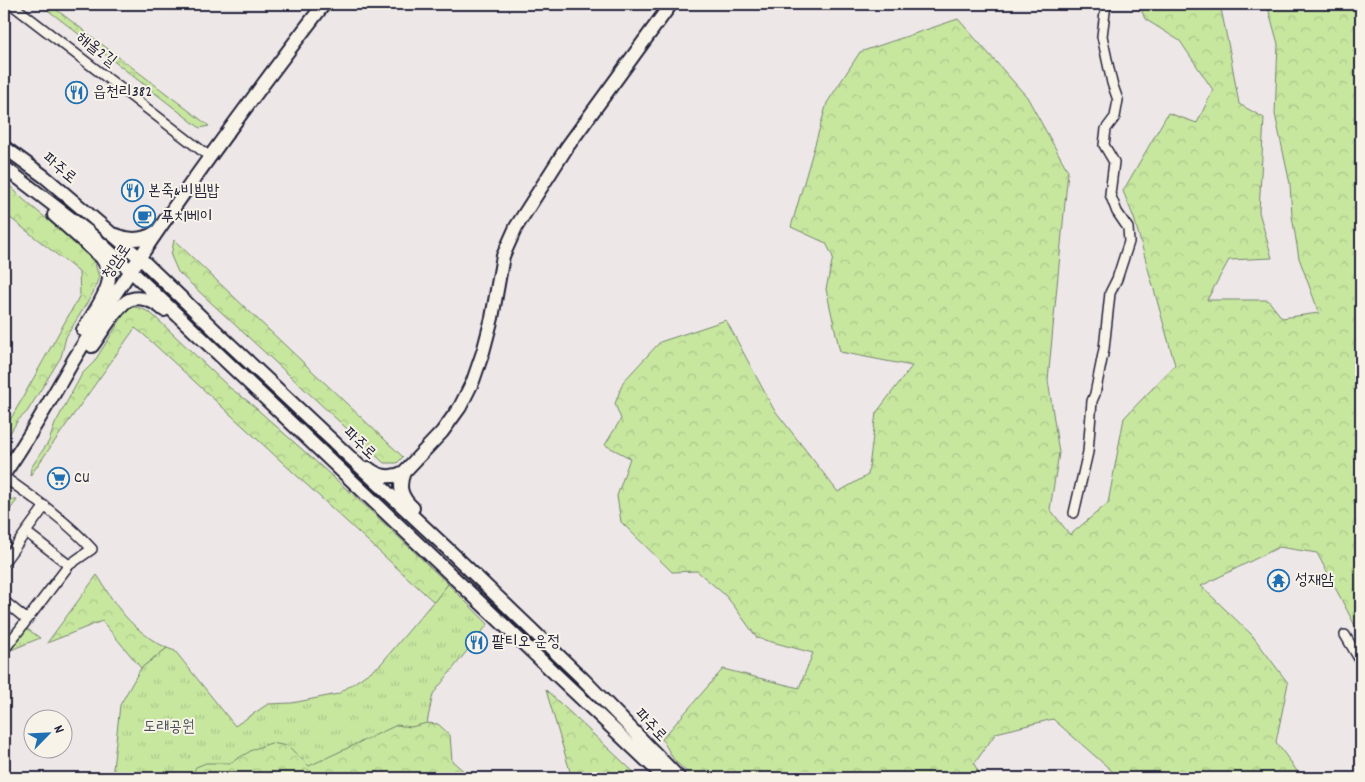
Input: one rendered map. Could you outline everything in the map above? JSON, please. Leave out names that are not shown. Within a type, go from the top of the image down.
[{"type":"main road","name":"청암로","points":[[4,476],[74,359],[158,230],[289,48],[324,4]]},
{"type":"main road","points":[[346,455],[360,461],[380,475],[397,476],[404,472],[442,432],[460,407],[473,381],[484,352],[503,256],[516,226],[567,147],[671,4]]},
{"type":"main road","name":"파주로","points":[[4,147],[45,177],[140,258],[583,679],[679,778]]},
{"type":"main road","points":[[8,170],[29,194],[101,257],[106,264],[110,277],[106,291],[79,338],[74,359]]},
{"type":"main road","name":"파주로","points":[[8,170],[87,231],[131,271],[665,778]]},
{"type":"main road","points":[[106,230],[130,239],[141,239],[150,236],[158,230]]},
{"type":"main road","points":[[158,230],[153,256],[159,275],[167,284]]},
{"type":"main road","points":[[74,359],[90,348],[126,302],[132,299],[142,299],[157,304],[205,348],[242,376]]},
{"type":"main road","points":[[404,472],[401,481],[406,502],[436,531],[444,545]]},
{"type":"street","name":"해올2길","points":[[11,4],[210,157]]},
{"type":"street","points":[[1074,513],[1088,452],[1092,401],[1096,394],[1104,349],[1110,293],[1117,279],[1129,242],[1128,228],[1117,212],[1110,194],[1114,162],[1104,145],[1106,129],[1115,117],[1118,100],[1112,83],[1102,36],[1106,4]]},
{"type":"street","points":[[4,476],[45,506],[92,549],[69,565],[26,619],[8,646],[4,647]]},
{"type":"street","points":[[4,562],[45,506]]},
{"type":"street","points":[[26,532],[69,565]]},
{"type":"street","points":[[4,601],[26,619]]},
{"type":"street","points":[[1344,635],[1361,662]]},
{"type":"green space","points":[[40,4],[49,4],[209,126],[200,128]]},
{"type":"green space","points":[[1139,4],[1220,4],[1239,104],[1264,118],[1259,212],[1272,258],[1229,260],[1207,300],[1268,300],[1282,318],[1319,313],[1299,258],[1292,216],[1290,184],[1275,114],[1278,44],[1267,4],[1361,4],[1361,637],[1317,553],[1279,547],[1201,586],[1252,635],[1288,683],[1276,742],[1302,778],[1120,778],[1053,719],[996,733],[974,764],[982,778],[693,778],[674,760],[662,739],[723,669],[799,688],[813,653],[757,638],[725,595],[697,571],[672,572],[621,522],[617,496],[630,458],[605,445],[621,419],[615,404],[623,382],[660,342],[726,320],[773,408],[838,492],[868,475],[876,413],[912,366],[840,352],[826,289],[833,257],[826,243],[791,227],[827,103],[860,52],[958,19],[1027,97],[1068,171],[1048,380],[1059,453],[1050,509],[1070,535],[1108,503],[1124,418],[1175,365],[1134,218],[1123,191],[1168,113],[1197,123],[1213,90],[1180,41],[1145,19]]},
{"type":"green space","points":[[4,180],[24,200],[83,249],[95,264],[99,277],[93,293],[66,337],[61,357],[27,412],[18,420],[4,443],[4,431],[80,295],[79,272],[4,213]]},
{"type":"green space","points":[[174,240],[403,457],[397,463],[384,463],[178,272],[171,256]]},
{"type":"green space","points":[[131,307],[143,309],[154,316],[230,388],[249,402],[370,510],[448,584],[434,602],[135,328],[30,476],[31,468],[49,441],[55,424],[82,374],[94,362],[125,313]]},
{"type":"green space","points":[[12,500],[17,500],[4,518],[5,507]]},
{"type":"green space","points":[[97,575],[129,621],[151,639],[167,648],[141,668],[102,621],[47,643]]},
{"type":"green space","name":"도래공원","points":[[448,584],[488,624],[433,694],[427,723],[391,778],[112,778],[120,705],[141,668],[167,648],[175,651],[235,726],[268,704],[292,703],[338,694],[380,665]]},
{"type":"green space","points":[[26,628],[40,638],[11,650]]},
{"type":"green space","points":[[546,690],[640,778],[572,778]]},
{"type":"green space","points":[[427,723],[438,724],[450,735],[452,761],[472,778],[191,778],[196,767],[206,763],[230,763],[254,749],[271,743],[288,746],[309,766],[397,725],[411,727]]},
{"type":"place","name":"읍천리382","points":[[77,92]]},
{"type":"place","name":"본죽&비빔밥","points":[[132,191]]},
{"type":"place","name":"푸치베이","points":[[145,217]]},
{"type":"place","name":"CU","points":[[58,478]]},
{"type":"place","name":"성재암","points":[[1279,580]]},
{"type":"place","name":"팥티오 운정","points":[[476,642]]}]
